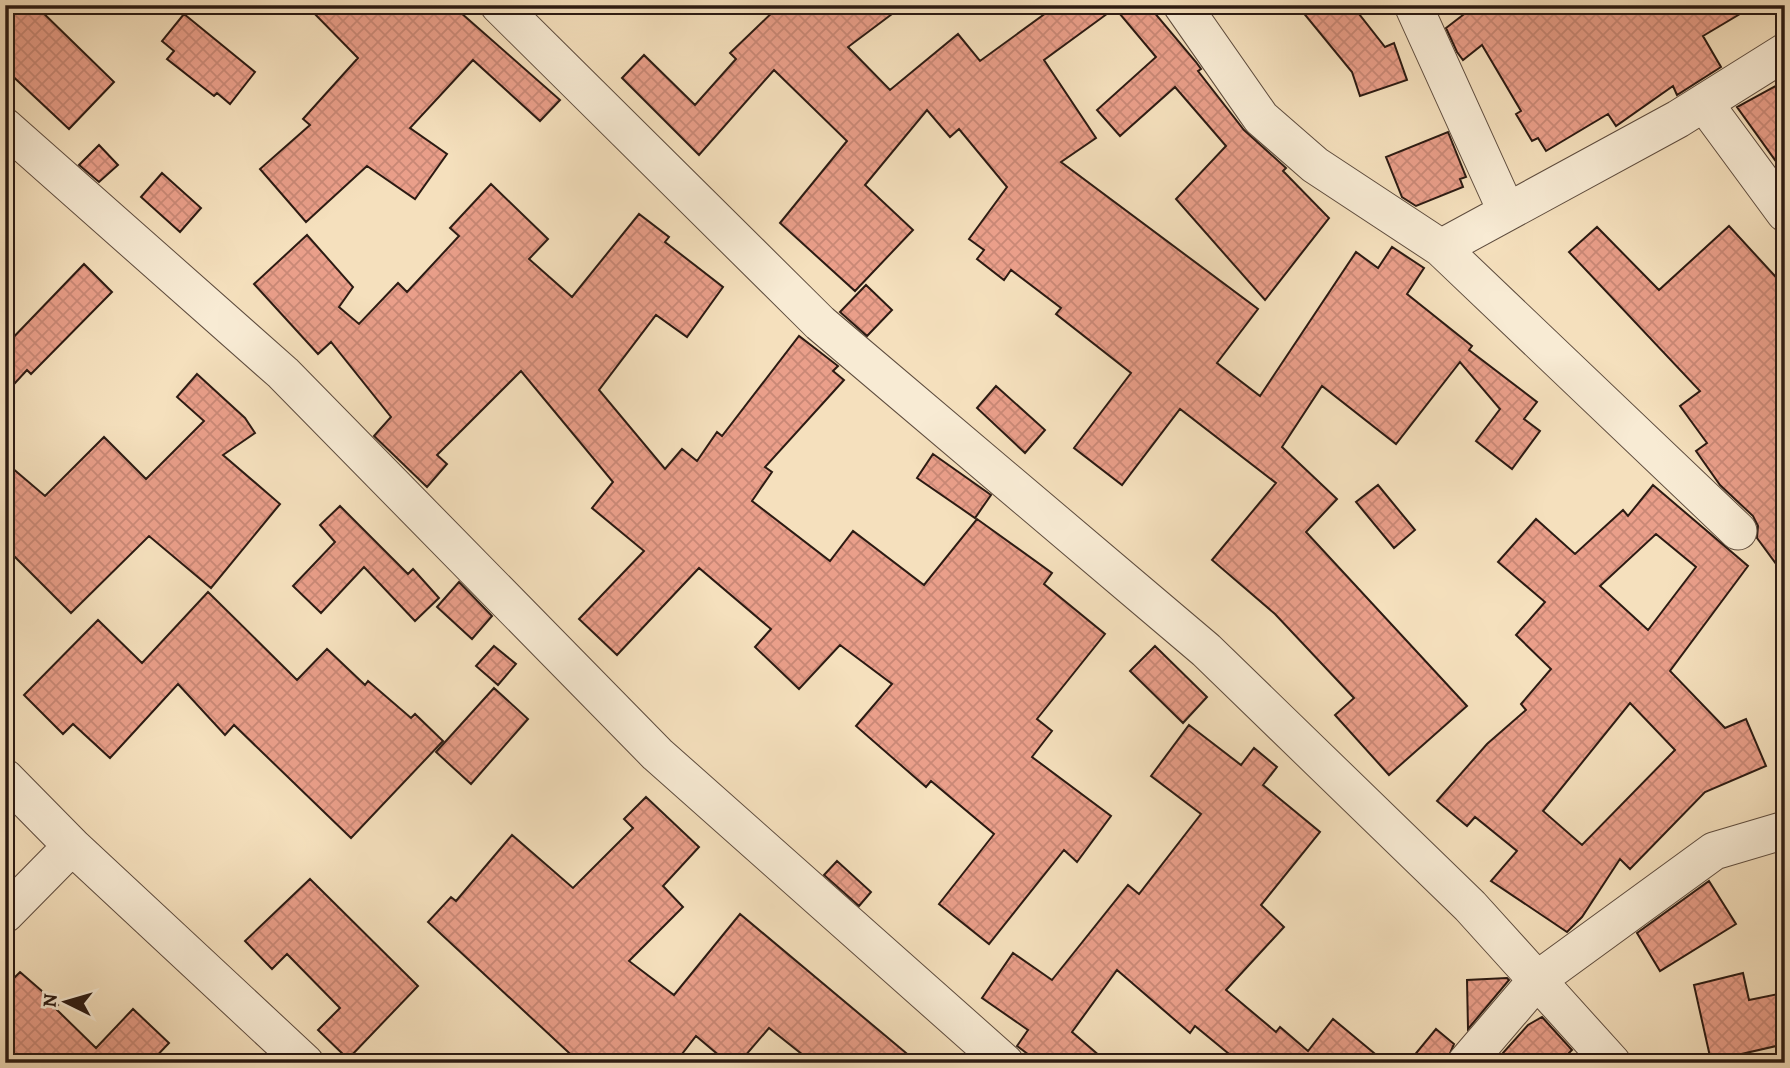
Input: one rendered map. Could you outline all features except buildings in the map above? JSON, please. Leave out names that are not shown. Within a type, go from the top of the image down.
[{"type":"street","points":[[499,5],[820,323],[1206,650],[1469,906],[1612,1063]]},
{"type":"street","points":[[1182,5],[1261,118],[1315,164],[1441,248],[1738,531]]},
{"type":"street","points":[[1413,5],[1506,210]]},
{"type":"street","points":[[1441,248],[1704,103],[1785,52]]},
{"type":"street","points":[[1704,103],[1785,213]]},
{"type":"street","points":[[5,127],[283,373],[657,754],[1005,1063]]},
{"type":"street","points":[[5,778],[72,846],[306,1063]]},
{"type":"street","points":[[1466,1063],[1537,980],[1714,851],[1785,830]]},
{"type":"street","points":[[5,914],[72,846]]}]
